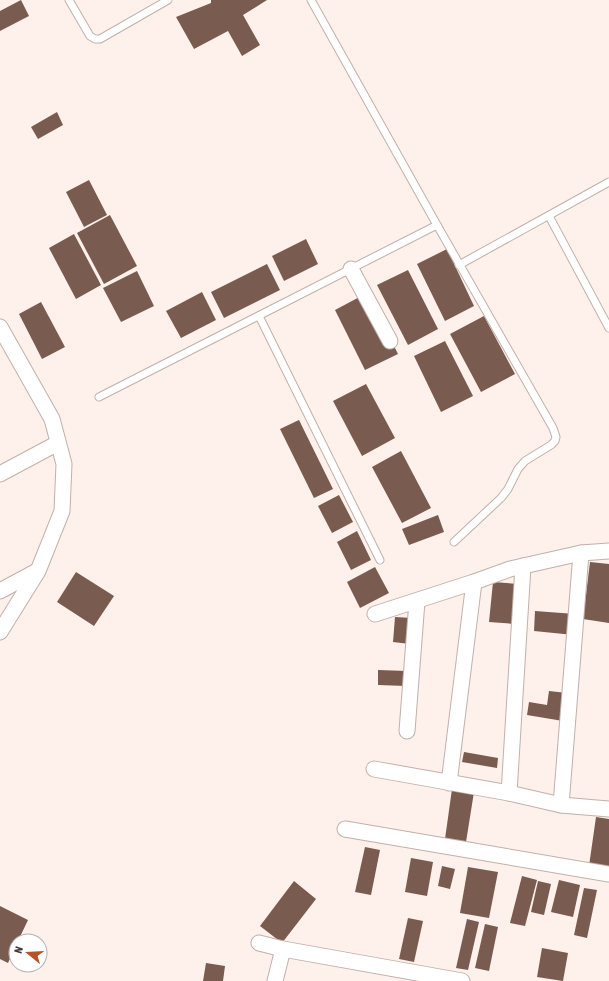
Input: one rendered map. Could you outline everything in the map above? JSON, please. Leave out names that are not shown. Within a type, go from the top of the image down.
[{"type":"street","points":[[351,269],[390,341]]},
{"type":"street","points":[[0,327],[52,419],[64,464],[62,511],[38,571],[0,632]]},
{"type":"street","points":[[0,474],[58,443]]},
{"type":"street","points":[[375,614],[510,569],[580,552],[609,551]]},
{"type":"street","points":[[561,805],[580,552]]},
{"type":"street","points":[[509,793],[523,566]]},
{"type":"street","points":[[0,591],[38,571]]},
{"type":"street","points":[[449,783],[474,582]]},
{"type":"street","points":[[407,731],[417,601]]},
{"type":"street","points":[[374,769],[509,793],[561,805],[609,808]]},
{"type":"street","points":[[345,829],[609,874]]},
{"type":"street","points":[[259,943],[283,949],[462,981]]},
{"type":"street","points":[[275,981],[283,949]]},
{"type":"lane","points":[[69,0],[90,36],[95,39],[100,39],[168,0]]},
{"type":"lane","points":[[311,0],[553,428],[556,437],[555,442],[525,461],[518,469],[508,489],[501,498],[454,542]]},
{"type":"lane","points":[[460,265],[609,182]]},
{"type":"lane","points":[[549,216],[609,328]]},
{"type":"lane","points":[[99,397],[437,225]]},
{"type":"lane","points":[[259,316],[380,560]]},
{"type":"building","points":[[21,0],[29,16],[0,31],[0,11]]},
{"type":"building","points":[[211,0],[267,0],[243,15],[260,45],[242,56],[228,31],[194,49],[176,17],[211,3]]},
{"type":"building","points":[[57,112],[63,125],[38,139],[31,127]]},
{"type":"building","points":[[89,180],[107,215],[84,227],[66,192]]},
{"type":"building","points":[[110,215],[137,266],[104,284],[77,233]]},
{"type":"building","points":[[74,234],[101,285],[76,299],[49,248]]},
{"type":"building","points":[[306,239],[318,264],[284,281],[272,256]]},
{"type":"building","points":[[447,249],[474,306],[445,321],[417,264]]},
{"type":"building","points":[[267,264],[280,290],[224,318],[211,292]]},
{"type":"building","points":[[408,270],[438,329],[408,345],[377,285]]},
{"type":"building","points":[[137,271],[154,306],[121,322],[103,288]]},
{"type":"building","points":[[202,292],[216,320],[181,338],[166,311]]},
{"type":"building","points":[[367,293],[398,354],[365,370],[335,310]]},
{"type":"building","points":[[41,302],[65,347],[42,359],[19,314]]},
{"type":"building","points":[[484,316],[515,374],[481,392],[450,334]]},
{"type":"building","points":[[445,341],[473,396],[441,412],[414,356]]},
{"type":"building","points":[[366,384],[395,438],[362,456],[333,401]]},
{"type":"building","points":[[299,420],[333,489],[314,498],[280,429]]},
{"type":"building","points":[[401,451],[431,508],[402,523],[372,467]]},
{"type":"building","points":[[339,495],[353,522],[332,533],[318,506]]},
{"type":"building","points":[[438,515],[444,532],[409,545],[402,529]]},
{"type":"building","points":[[357,531],[371,560],[351,570],[337,542]]},
{"type":"building","points":[[590,562],[609,564],[609,623],[583,619]]},
{"type":"building","points":[[375,567],[389,593],[360,608],[347,582]]},
{"type":"building","points":[[76,572],[114,596],[94,626],[57,602]]},
{"type":"building","points":[[493,582],[519,584],[515,624],[489,622]]},
{"type":"building","points":[[535,611],[575,614],[574,635],[534,631]]},
{"type":"building","points":[[395,617],[412,618],[410,644],[393,642]]},
{"type":"building","points":[[378,670],[407,671],[406,686],[378,685]]},
{"type":"building","points":[[549,691],[567,693],[563,721],[527,715],[529,702],[547,705]]},
{"type":"building","points":[[464,752],[498,758],[497,768],[462,762]]},
{"type":"building","points":[[452,789],[474,792],[466,842],[445,839]]},
{"type":"building","points":[[596,817],[609,819],[609,869],[589,866]]},
{"type":"building","points":[[365,847],[380,850],[371,895],[355,892]]},
{"type":"building","points":[[411,858],[433,862],[427,896],[405,892]]},
{"type":"building","points":[[442,866],[455,869],[450,889],[438,886]]},
{"type":"building","points":[[468,867],[498,872],[489,918],[460,913]]},
{"type":"building","points":[[522,876],[537,880],[525,926],[510,923]]},
{"type":"building","points":[[559,880],[580,885],[573,917],[551,912]]},
{"type":"building","points":[[294,881],[316,899],[282,943],[260,926]]},
{"type":"building","points":[[538,881],[551,884],[544,915],[531,912]]},
{"type":"building","points":[[584,888],[597,890],[587,938],[574,935]]},
{"type":"building","points":[[0,906],[28,920],[22,933],[8,933],[8,963],[0,959]]},
{"type":"building","points":[[408,918],[423,921],[414,962],[399,959]]},
{"type":"building","points":[[467,919],[479,922],[468,970],[456,968]]},
{"type":"building","points":[[485,924],[498,927],[489,971],[475,968]]},
{"type":"building","points":[[542,948],[568,953],[563,981],[537,977]]},
{"type":"building","points":[[206,963],[225,966],[223,981],[203,981]]}]
